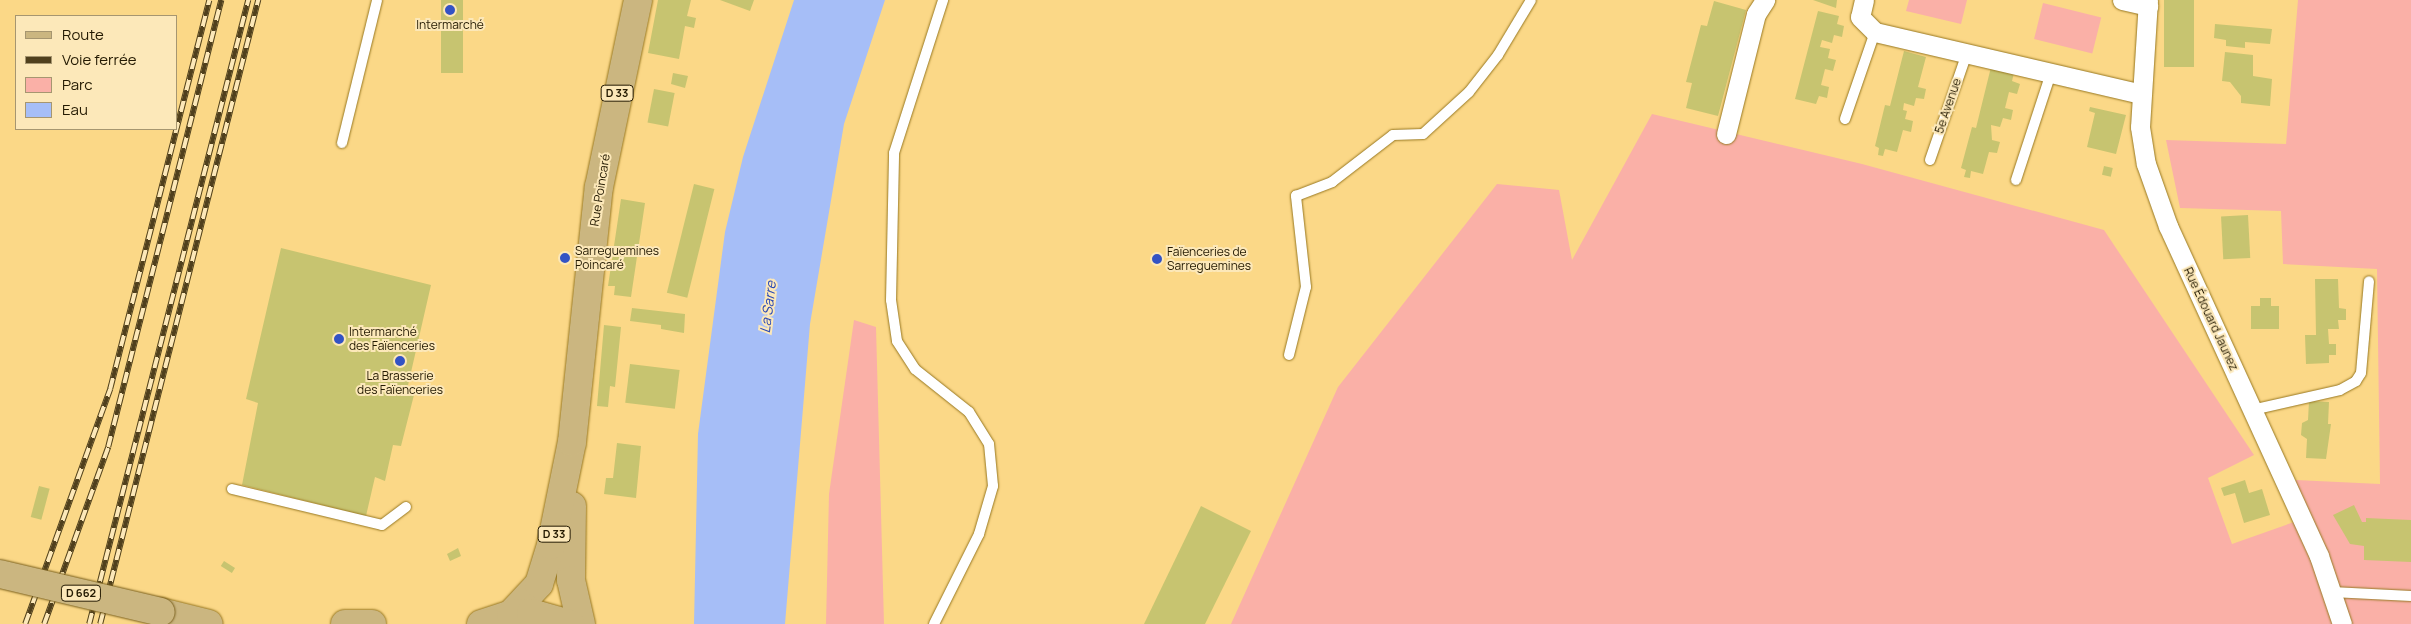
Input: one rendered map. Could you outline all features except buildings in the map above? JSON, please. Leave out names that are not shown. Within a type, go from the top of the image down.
[{"type":"main road","name":"Rue Poincaré","points":[[581,624],[571,580],[572,442],[598,187],[638,0]]},
{"type":"main road","name":"Rue Poincaré","points":[[511,614],[539,584],[547,564],[572,442]]},
{"type":"main road","name":"D 662","points":[[0,574],[174,617],[210,624]]},
{"type":"main road","points":[[481,624],[511,614],[550,616],[570,624]]},
{"type":"main road","points":[[345,624],[372,624]]},
{"type":"street","points":[[1726,134],[1756,14],[1765,0]]},
{"type":"street","points":[[1864,0],[1860,17],[1875,32],[2141,94]]},
{"type":"street","points":[[2122,0],[2148,3]]},
{"type":"street","name":"Rue Édouard Jaunez","points":[[2148,3],[2140,127],[2146,164],[2168,226],[2320,556],[2342,624]]},
{"type":"lane","points":[[342,143],[377,0]]},
{"type":"lane","points":[[934,624],[979,534],[993,486],[989,444],[969,412],[915,370],[897,341],[892,300],[894,153],[942,0]]},
{"type":"lane","points":[[1289,355],[1306,286],[1296,196],[1332,182],[1393,135],[1423,134],[1469,92],[1498,56],[1531,0]]},
{"type":"lane","points":[[1845,119],[1875,32]]},
{"type":"lane","name":"5e Avenue","points":[[1930,160],[1967,53]]},
{"type":"lane","points":[[2016,180],[2052,73]]},
{"type":"lane","points":[[2252,410],[2340,390],[2356,381],[2361,373],[2369,281]]},
{"type":"lane","points":[[232,489],[382,525],[406,507]]},
{"type":"lane","points":[[2332,592],[2411,596]]},
{"type":"green space","points":[[1909,0],[1967,0],[1961,24],[1906,11]]},
{"type":"green space","points":[[2298,0],[2411,0],[2411,624],[1231,624],[1338,387],[1497,184],[1559,190],[1572,260],[1652,114],[1862,164],[2104,230],[2254,455],[2208,478],[2232,544],[2294,522],[2296,480],[2380,484],[2377,269],[2283,264],[2281,211],[2180,208],[2166,140],[2286,144]]},
{"type":"green space","points":[[2043,3],[2101,18],[2092,53],[2034,39]]},
{"type":"green space","points":[[854,320],[876,327],[884,624],[826,624],[829,494]]},
{"type":"water","name":"La Sarre","points":[[794,0],[885,0],[844,124],[810,324],[785,624],[694,624],[698,434],[725,232],[743,157]]},
{"type":"railway","points":[[178,122],[209,0]]},
{"type":"railway","points":[[44,624],[108,447],[221,0]]},
{"type":"railway","points":[[89,624],[248,0]]},
{"type":"railway","points":[[100,624],[258,0]]},
{"type":"railway","points":[[25,624],[110,389],[176,130]]},
{"type":"place","name":"Intermarché","points":[[450,10]]},
{"type":"place","name":"Sarreguemines Poincaré","points":[[565,258]]},
{"type":"place","name":"Faïenceries de Sarreguemines","points":[[1157,259]]},
{"type":"place","name":"Intermarché des Faïenceries","points":[[339,339]]},
{"type":"place","name":"La Brasserie des Faïenceries","points":[[400,361]]}]
